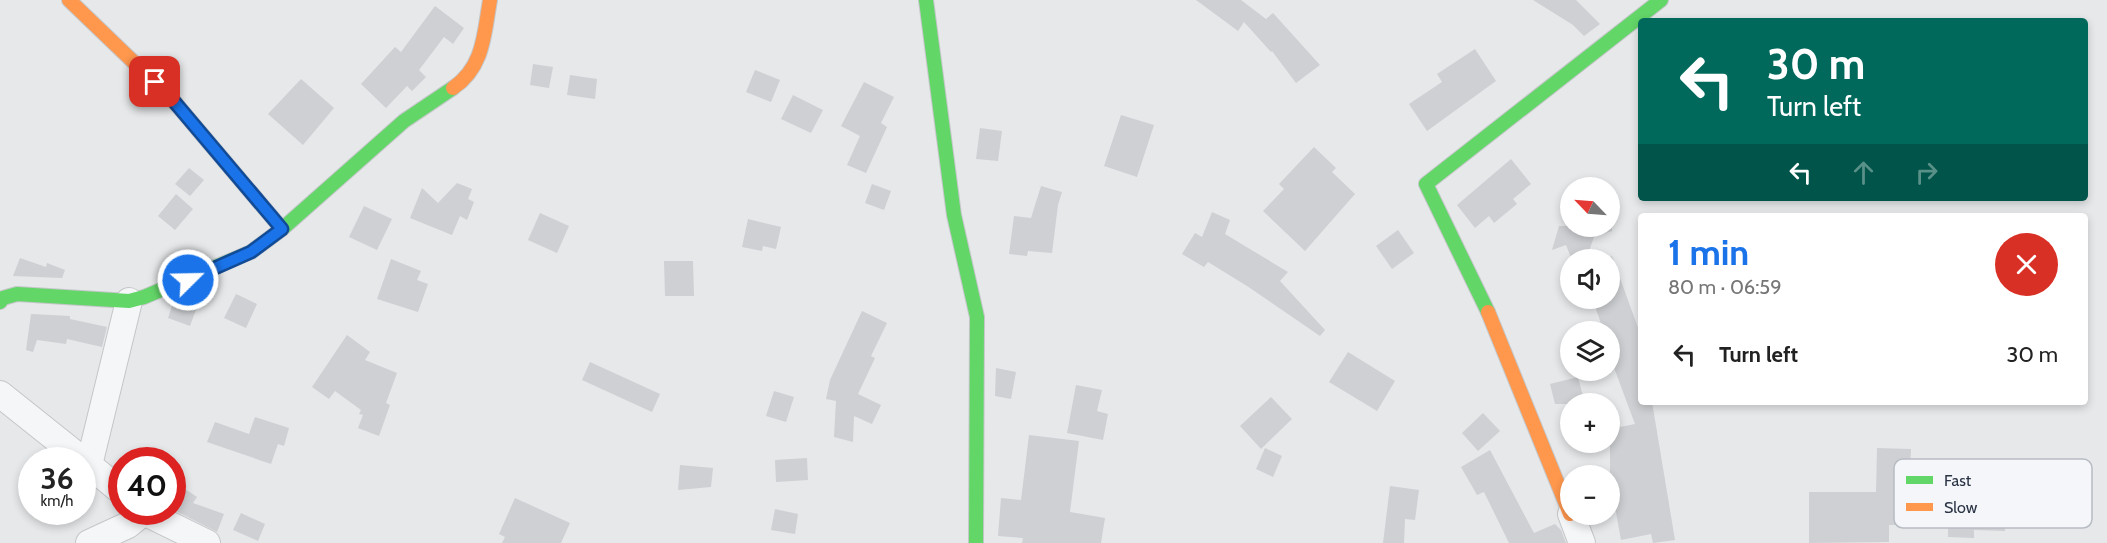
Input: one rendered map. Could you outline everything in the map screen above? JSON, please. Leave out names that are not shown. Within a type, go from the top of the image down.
[{"type":"street","points":[[69,0],[172,99],[282,229]]},
{"type":"street","points":[[0,302],[3,298],[17,294],[129,301],[144,297],[251,252],[282,229],[404,121],[466,79],[476,65],[482,49],[490,0]]},
{"type":"street","points":[[926,0],[954,215],[977,317],[976,543]]},
{"type":"street","points":[[1560,487],[1477,286],[1426,184],[1661,0]]},
{"type":"street","points":[[93,447],[129,301]]},
{"type":"street","points":[[0,394],[66,447]]},
{"type":"street","points":[[96,471],[108,481]]},
{"type":"street","points":[[88,543],[128,525]]},
{"type":"street","points":[[170,525],[207,543]]},
{"type":"street","points":[[1575,525],[1582,543]]},
{"type":"building","points":[[1196,0],[1241,0],[1266,19],[1273,13],[1320,65],[1296,83],[1272,51],[1244,22],[1238,31]]},
{"type":"building","points":[[1533,0],[1576,0],[1600,24],[1584,36],[1573,25]]},
{"type":"building","points":[[435,6],[464,28],[453,44],[444,37],[419,70],[426,77],[412,91],[407,86],[386,108],[361,84],[395,47],[401,52]]},
{"type":"building","points":[[1475,49],[1496,81],[1427,131],[1409,104],[1442,82],[1437,74]]},
{"type":"building","points":[[533,64],[553,67],[549,88],[530,85]]},
{"type":"building","points":[[755,70],[780,80],[771,102],[746,92]]},
{"type":"building","points":[[570,75],[597,79],[595,99],[567,95]]},
{"type":"building","points":[[301,79],[334,108],[303,145],[268,114]]},
{"type":"building","points":[[864,82],[894,97],[881,123],[887,127],[866,173],[847,165],[860,136],[841,126]]},
{"type":"building","points":[[793,95],[823,110],[811,133],[781,119]]},
{"type":"building","points":[[1121,115],[1154,125],[1137,177],[1104,166]]},
{"type":"building","points":[[980,128],[1002,131],[998,161],[976,159]]},
{"type":"building","points":[[1314,147],[1336,168],[1332,172],[1355,194],[1305,251],[1263,211],[1284,189],[1279,184]]},
{"type":"building","points":[[1511,159],[1531,184],[1513,199],[1517,204],[1494,223],[1489,216],[1475,228],[1457,205]]},
{"type":"building","points":[[189,168],[204,180],[190,196],[175,184]]},
{"type":"building","points":[[457,183],[472,189],[468,199],[474,202],[467,220],[460,216],[452,235],[410,218],[422,188],[438,203]]},
{"type":"building","points":[[872,184],[891,191],[884,210],[865,203]]},
{"type":"building","points":[[1041,186],[1062,192],[1058,205],[1052,253],[1028,251],[1027,256],[1009,254],[1014,216],[1031,218]]},
{"type":"building","points":[[176,194],[193,209],[175,230],[158,216]]},
{"type":"building","points":[[364,206],[392,219],[377,250],[349,237]]},
{"type":"building","points":[[1212,212],[1230,220],[1225,234],[1288,272],[1280,281],[1325,330],[1320,336],[1208,262],[1204,267],[1182,254],[1195,233],[1202,237]]},
{"type":"building","points":[[540,213],[569,226],[557,253],[528,240]]},
{"type":"building","points":[[748,219],[781,227],[776,249],[763,246],[762,251],[742,247]]},
{"type":"building","points":[[1559,226],[1560,237],[1594,237],[1590,249],[1568,249],[1566,245],[1552,250]]},
{"type":"building","points":[[1398,230],[1414,253],[1392,269],[1376,246]]},
{"type":"building","points":[[20,258],[46,267],[47,263],[65,270],[62,278],[13,276]]},
{"type":"building","points":[[391,259],[421,271],[417,280],[428,284],[418,312],[377,299]]},
{"type":"building","points":[[664,261],[693,261],[694,296],[665,296]]},
{"type":"building","points":[[1620,278],[1638,328],[1638,405],[1652,405],[1675,540],[1653,543],[1651,534],[1621,540],[1618,525],[1620,465],[1610,465],[1610,453],[1620,453],[1620,427],[1635,424],[1619,381],[1620,321],[1600,321],[1596,309],[1620,309]]},
{"type":"building","points":[[236,294],[257,304],[246,328],[224,318]]},
{"type":"building","points":[[186,300],[198,304],[190,326],[168,318],[172,306]]},
{"type":"building","points":[[862,311],[887,323],[871,356],[875,358],[858,394],[881,405],[872,424],[854,416],[853,442],[834,437],[836,401],[826,399],[830,380]]},
{"type":"building","points":[[31,314],[70,316],[70,319],[107,327],[102,347],[67,339],[66,344],[37,340],[33,352],[26,350]]},
{"type":"building","points":[[347,335],[370,352],[365,360],[397,373],[386,403],[390,405],[379,436],[358,428],[363,415],[359,414],[361,410],[335,391],[329,399],[312,387]]},
{"type":"building","points":[[1348,352],[1395,381],[1377,411],[1329,382]]},
{"type":"building","points":[[590,362],[660,394],[652,412],[582,380]]},
{"type":"building","points":[[996,368],[1016,372],[1011,399],[995,396]]},
{"type":"building","points":[[1579,381],[1582,393],[1560,393],[1560,404],[1555,404],[1550,384]]},
{"type":"building","points":[[1076,385],[1102,390],[1097,411],[1108,414],[1103,440],[1067,433]]},
{"type":"building","points":[[774,391],[794,397],[786,422],[766,416]]},
{"type":"building","points":[[1271,397],[1292,419],[1261,449],[1240,426]]},
{"type":"building","points":[[1483,413],[1500,431],[1478,451],[1462,433]]},
{"type":"building","points":[[255,417],[289,428],[284,446],[278,444],[271,464],[207,442],[215,422],[249,434]]},
{"type":"building","points":[[1029,435],[1079,441],[1070,512],[1105,518],[1101,543],[1022,543],[1023,538],[998,536],[1001,498],[1021,500]]},
{"type":"building","points":[[1265,448],[1282,456],[1273,477],[1256,469]]},
{"type":"building","points":[[1877,448],[1911,449],[1911,459],[1894,459],[1894,525],[1889,525],[1889,542],[1809,543],[1809,492],[1876,492]]},
{"type":"building","points":[[1490,450],[1534,533],[1555,524],[1561,530],[1566,543],[1509,543],[1484,492],[1477,495],[1461,467]]},
{"type":"building","points":[[807,458],[808,480],[776,482],[775,460]]},
{"type":"building","points":[[680,465],[713,468],[711,487],[678,490]]},
{"type":"building","points":[[1390,486],[1419,490],[1415,520],[1405,519],[1404,543],[1383,543]]},
{"type":"building","points":[[186,490],[197,497],[193,503],[224,514],[217,532],[186,516]]},
{"type":"building","points":[[515,498],[570,523],[561,543],[502,543],[505,537],[499,534]]},
{"type":"building","points":[[775,509],[798,514],[795,534],[771,530]]},
{"type":"building","points":[[241,513],[265,524],[258,541],[233,530]]},
{"type":"building","points":[[1948,528],[2005,528],[2005,531],[1974,530],[1974,538],[1948,537]]},
{"type":"traffic: fast","points":[[926,0],[954,215],[977,317],[976,543]]},
{"type":"traffic: fast","points":[[1638,18],[1661,0]]},
{"type":"traffic: fast","points":[[1488,312],[1426,184],[1638,18]]},
{"type":"traffic: fast","points":[[0,302],[3,298],[17,294],[129,301],[144,297],[251,252],[282,229],[404,121],[453,88]]},
{"type":"traffic: slow","points":[[69,0],[172,99],[282,229]]},
{"type":"traffic: slow","points":[[453,88],[463,80],[477,60],[484,37],[490,0]]},
{"type":"traffic: slow","points":[[1488,312],[1560,489]]},
{"type":"route","points":[[155,82],[282,229],[251,252],[188,280]]}]
